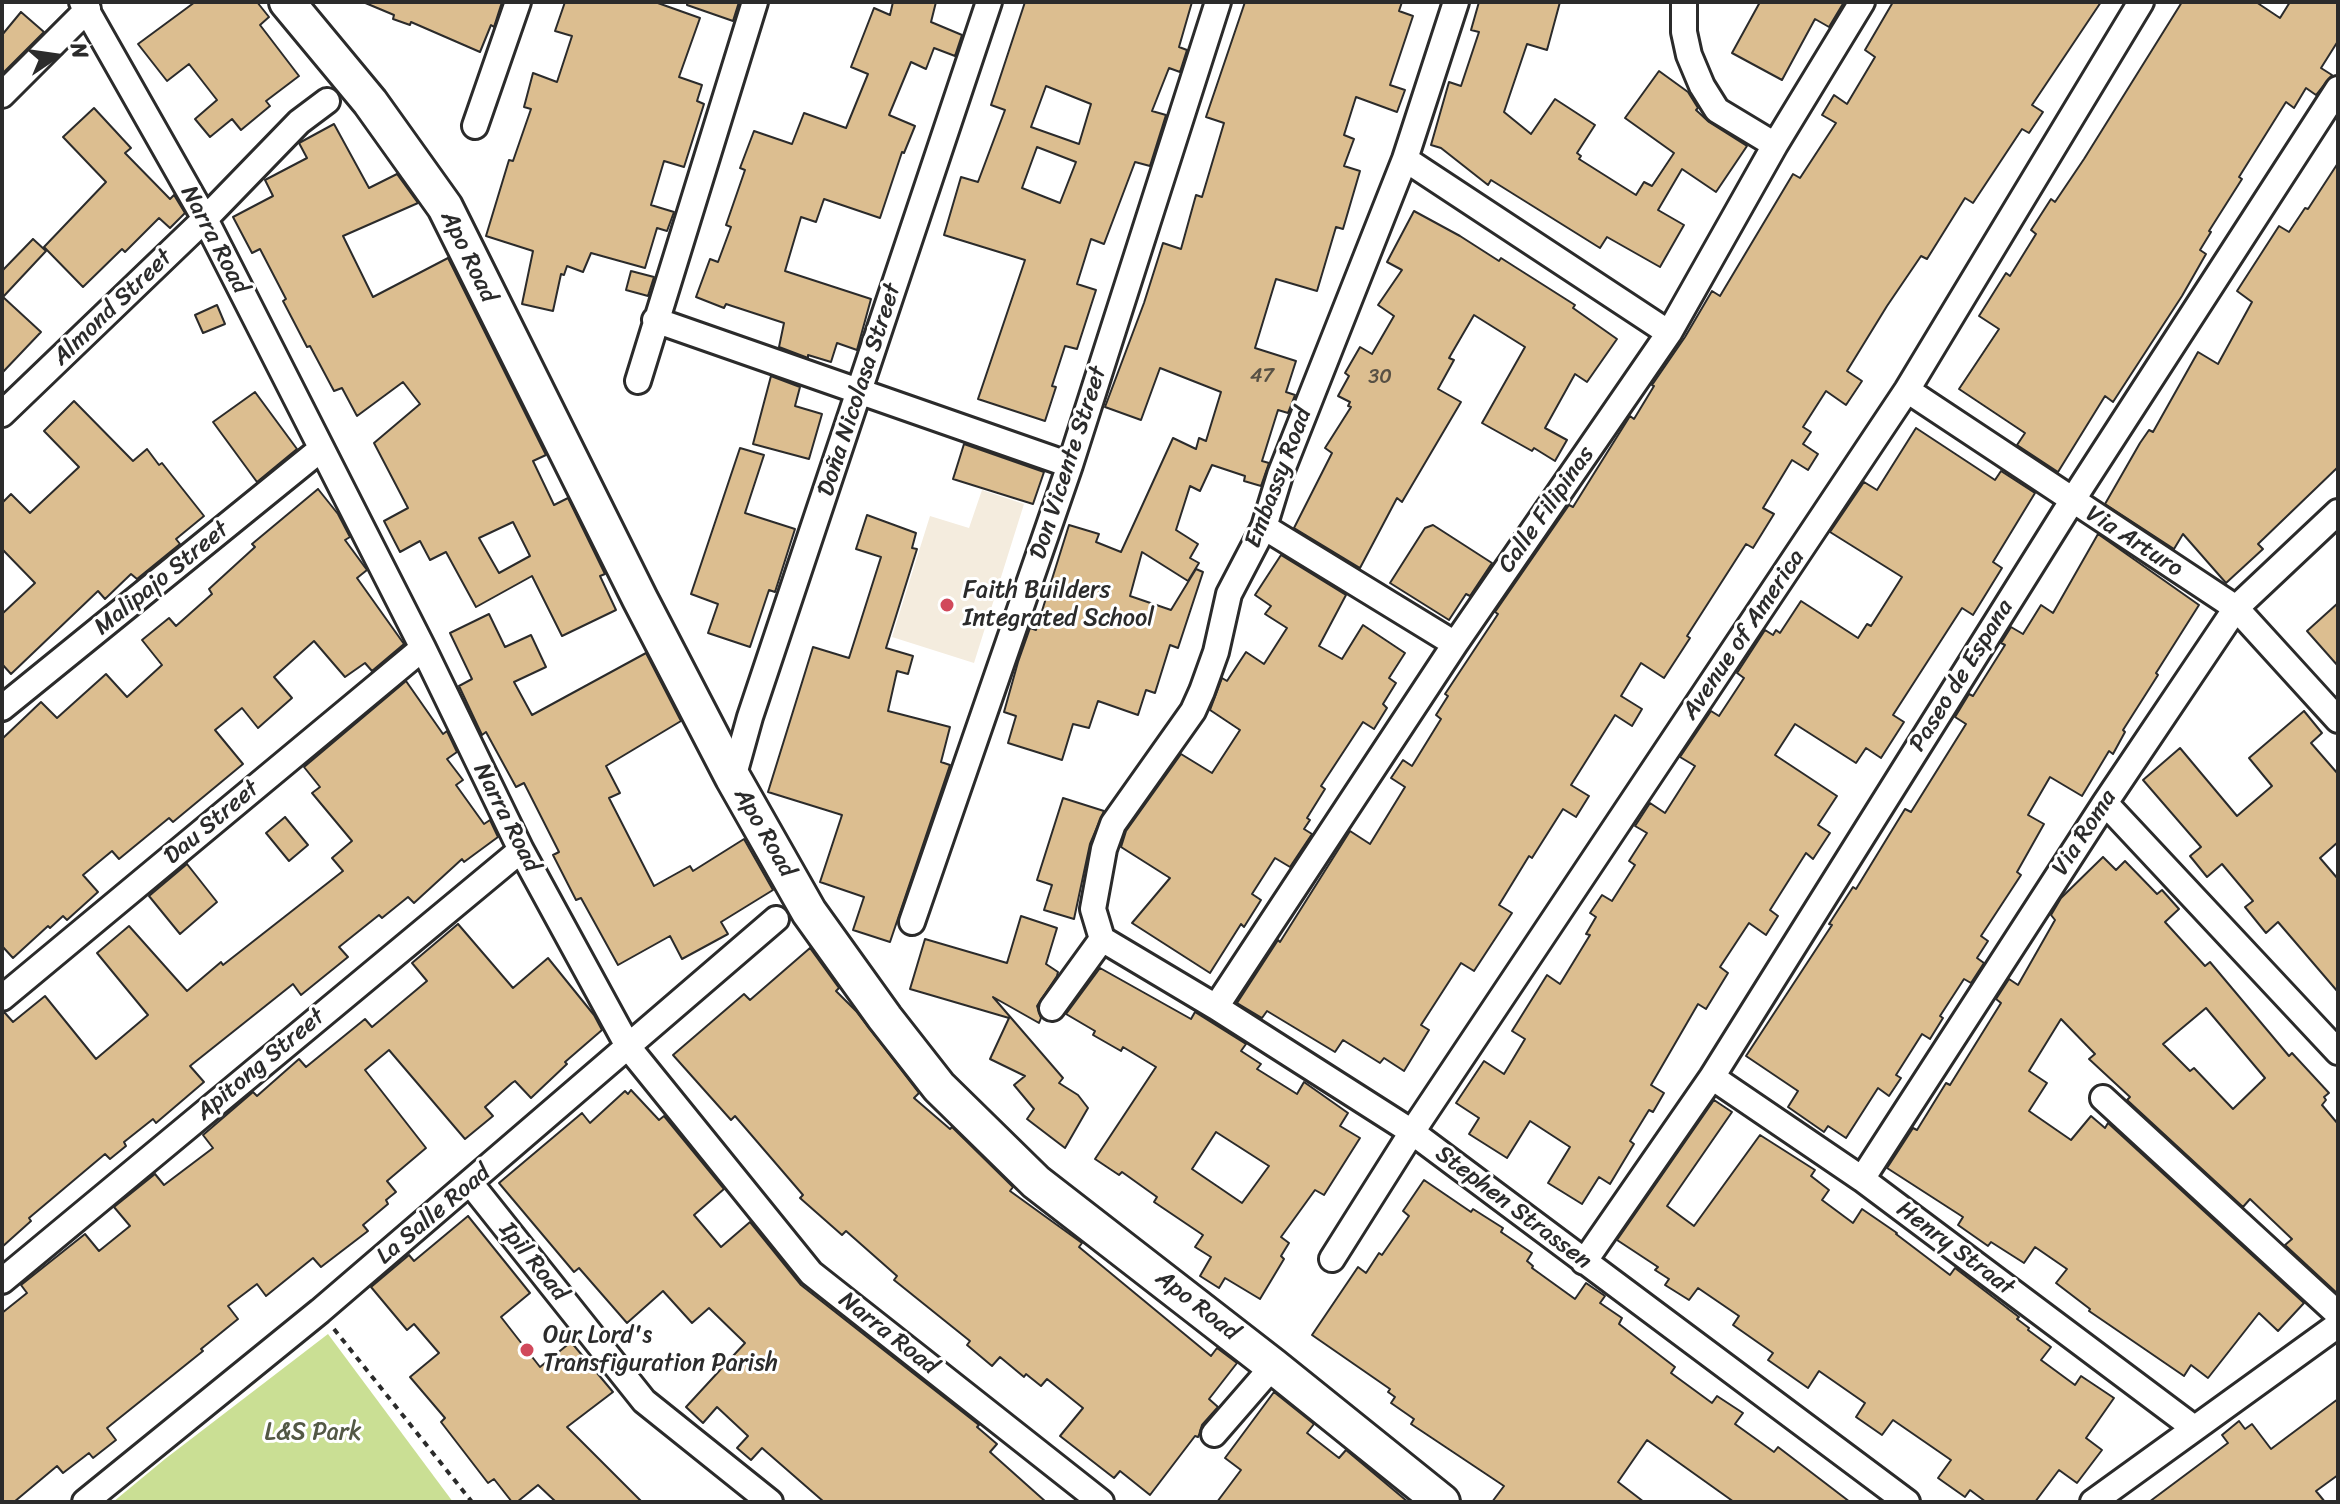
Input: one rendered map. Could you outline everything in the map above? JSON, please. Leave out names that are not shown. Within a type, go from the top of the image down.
[{"type":"street","name":"Apo Road","points":[[287,2],[370,102],[445,207],[733,778],[809,912],[939,1087],[1036,1182],[1442,1502]]},
{"type":"street","points":[[475,126],[518,2]]},
{"type":"street","points":[[638,381],[755,2]]},
{"type":"street","name":"Doña Nicolasa Street","points":[[733,778],[750,717],[989,2]]},
{"type":"street","name":"Don Vicente Street","points":[[912,922],[1070,465],[1218,2]]},
{"type":"street","name":"Embassy Road","points":[[1102,939],[1093,909],[1104,849],[1113,824],[1193,711],[1216,652],[1229,594],[1264,527],[1280,475],[1405,159],[1456,2]]},
{"type":"street","points":[[1684,2],[1684,32],[1689,55],[1702,86],[1717,110],[1775,145]]},
{"type":"street","name":"Calle Filipinas","points":[[1216,1007],[1455,644],[1669,333],[1775,145],[1862,2]]},
{"type":"street","name":"Avenue of America","points":[[1332,1259],[1412,1132],[1907,390],[2141,2]]},
{"type":"street","points":[[2,95],[85,6]]},
{"type":"street","name":"Narra Road","points":[[85,6],[205,219],[423,648],[521,850],[629,1048],[811,1273],[1101,1502]]},
{"type":"street","name":"Paseo de Espana","points":[[1584,1262],[1712,1077],[2072,501],[2338,89]]},
{"type":"street","name":"Almond Street","points":[[2,414],[205,219],[299,122],[327,101]]},
{"type":"street","points":[[1405,159],[1669,333]]},
{"type":"street","points":[[655,320],[1070,465]]},
{"type":"street","name":"Via Arturo","points":[[1907,390],[2236,608],[2338,720]]},
{"type":"street","name":"Malipajo Street","points":[[2,708],[321,449]]},
{"type":"street","name":"Via Roma","points":[[1862,1179],[2105,803],[2236,608],[2338,512]]},
{"type":"street","points":[[1264,527],[1455,644]]},
{"type":"street","name":"Dau Street","points":[[2,998],[423,648]]},
{"type":"street","points":[[2105,803],[2338,1052]]},
{"type":"street","name":"Apitong Street","points":[[2,1281],[521,850]]},
{"type":"street","name":"La Salle Road","points":[[85,1502],[471,1184],[776,919]]},
{"type":"street","points":[[1052,1008],[1102,939]]},
{"type":"street","name":"Stephen Strassen","points":[[1102,939],[1216,1007],[1412,1132],[1907,1502]]},
{"type":"street","name":"Henry Straat","points":[[1712,1077],[1862,1179],[2194,1428]]},
{"type":"street","points":[[2103,1098],[2338,1314]]},
{"type":"street","name":"Ipil Road","points":[[471,1184],[644,1401],[770,1502]]},
{"type":"street","points":[[2093,1502],[2338,1325]]},
{"type":"street","points":[[1214,1434],[1273,1366]]},
{"type":"path","points":[[320,1311],[472,1502]]},
{"type":"shaded area","name":"Faith Builders Integrated School","points":[[982,490],[1024,504],[974,663],[892,637],[930,516],[969,528]]},
{"type":"green space","name":"L&S Park","points":[[328,1334],[453,1502],[113,1502],[165,1459]]},
{"type":"building","points":[[195,2],[257,2],[269,17],[260,25],[299,76],[266,101],[270,106],[241,130],[232,119],[210,137],[195,119],[217,100],[189,64],[167,81],[138,44]]},
{"type":"building","points":[[363,2],[502,2],[494,27],[491,25],[480,52],[411,22],[410,25],[393,19],[394,15]]},
{"type":"building","points":[[565,2],[655,2],[700,18],[679,77],[702,85],[697,101],[704,104],[684,167],[664,161],[651,205],[674,212],[667,231],[657,228],[645,268],[591,253],[583,272],[567,266],[564,275],[561,274],[553,311],[522,304],[533,251],[486,236],[509,160],[513,161],[531,109],[524,107],[533,73],[557,82],[572,36],[555,31]]},
{"type":"building","points":[[687,2],[739,2],[733,21],[687,5]]},
{"type":"building","points":[[893,2],[936,2],[931,22],[962,35],[955,56],[934,48],[926,69],[911,62],[889,115],[915,126],[902,152],[880,218],[824,199],[816,222],[801,217],[785,271],[871,299],[857,350],[837,343],[831,362],[808,355],[808,358],[779,347],[784,323],[726,304],[724,308],[696,297],[710,259],[718,262],[731,227],[726,225],[745,170],[740,168],[754,131],[792,144],[804,113],[846,128],[868,74],[851,67],[874,8],[890,15]]},
{"type":"building","points":[[1025,2],[1192,2],[1179,47],[1187,50],[1180,72],[1169,68],[1152,111],[1166,115],[1150,166],[1135,162],[1104,244],[1091,239],[1077,284],[1096,290],[1077,349],[1065,346],[1045,421],[978,399],[1025,260],[944,235],[961,177],[978,182],[1005,110],[991,105]],"holes":[[[1046,86],[1091,104],[1079,144],[1031,127]],[[1037,147],[1076,162],[1060,203],[1022,188]]]},
{"type":"building","points":[[1245,2],[1402,2],[1399,11],[1413,16],[1390,85],[1405,90],[1397,112],[1356,97],[1344,135],[1354,139],[1344,166],[1360,171],[1343,229],[1336,227],[1317,291],[1276,279],[1255,348],[1296,361],[1286,392],[1295,395],[1288,413],[1278,410],[1262,461],[1269,463],[1261,486],[1244,481],[1245,476],[1212,465],[1200,491],[1190,486],[1176,530],[1198,544],[1190,558],[1199,563],[1188,581],[1142,552],[1130,596],[1171,610],[1196,569],[1203,572],[1178,648],[1170,645],[1155,693],[1146,690],[1138,715],[1098,701],[1089,728],[1073,724],[1062,760],[1008,743],[1016,716],[1004,712],[1030,628],[1036,630],[1069,525],[1099,534],[1096,542],[1121,552],[1173,438],[1196,449],[1199,438],[1206,441],[1221,392],[1160,368],[1141,420],[1105,407],[1163,243],[1181,249],[1196,195],[1202,197],[1224,123],[1206,117]]},
{"type":"building","points":[[1479,2],[1560,2],[1547,50],[1527,44],[1504,112],[1531,134],[1555,99],[1595,125],[1577,153],[1581,156],[1579,159],[1636,195],[1644,182],[1652,186],[1674,153],[1625,118],[1659,71],[1688,92],[1698,108],[1696,110],[1709,122],[1747,146],[1716,192],[1682,169],[1658,210],[1684,225],[1660,267],[1607,237],[1600,248],[1491,180],[1488,185],[1441,148],[1431,145],[1449,82],[1461,86],[1479,32],[1471,30]]},
{"type":"building","points":[[1760,2],[1844,2],[1829,27],[1815,19],[1782,80],[1732,53]]},
{"type":"building","points":[[1893,2],[2101,2],[2032,105],[2043,112],[2029,133],[2022,129],[1973,203],[1965,198],[1927,259],[1921,256],[1887,306],[1847,371],[1862,381],[1846,405],[1826,391],[1803,427],[1811,432],[1803,444],[1818,454],[1808,470],[1792,460],[1763,508],[1774,514],[1753,548],[1746,544],[1664,678],[1641,663],[1621,696],[1642,709],[1632,726],[1615,715],[1571,785],[1589,796],[1576,817],[1563,809],[1532,858],[1529,856],[1499,905],[1512,913],[1474,971],[1461,963],[1421,1025],[1429,1030],[1404,1071],[1384,1058],[1380,1063],[1343,1040],[1335,1052],[1267,1011],[1262,1018],[1237,1003],[1278,940],[1280,942],[1350,831],[1370,844],[1405,787],[1391,778],[1403,760],[1412,766],[1441,719],[1436,715],[1448,696],[1445,694],[1498,614],[1495,612],[1569,505],[1573,507],[1630,416],[1634,419],[1712,291],[1720,296],[1793,174],[1800,178],[1836,123],[1822,115],[1834,95],[1847,104],[1875,57],[1865,50]]},
{"type":"building","points":[[2182,2],[2256,2],[2280,18],[2290,2],[2338,2],[2338,41],[2321,68],[2332,75],[2316,95],[2306,88],[2294,108],[2286,102],[2209,231],[2200,250],[2206,254],[2182,296],[2113,402],[2105,396],[2058,472],[2017,445],[2025,433],[1959,389],[1999,329],[1979,316],[2006,273],[2010,276],[2036,234],[2031,230],[2051,199],[2055,202],[2084,159]]},
{"type":"building","points":[[21,12],[44,32],[2,74],[2,35]]},
{"type":"building","points":[[94,108],[131,148],[125,153],[170,199],[174,195],[185,213],[170,228],[159,218],[83,287],[44,247],[106,182],[63,137]]},
{"type":"building","points":[[334,124],[369,188],[397,174],[418,203],[343,236],[373,297],[448,258],[546,455],[533,461],[554,505],[568,498],[605,574],[600,576],[616,610],[562,636],[532,576],[476,607],[446,552],[430,560],[420,541],[400,552],[384,521],[408,508],[374,443],[420,404],[403,382],[357,416],[342,388],[334,391],[283,301],[286,299],[260,249],[252,253],[233,217],[273,196],[265,180],[307,158],[299,143]],"holes":[[[513,522],[530,556],[499,573],[479,538]]]},
{"type":"building","points":[[2338,163],[2338,467],[2258,544],[2263,549],[2226,583],[2183,534],[2174,549],[2105,504],[2140,443],[2149,430],[2153,432],[2198,352],[2218,364],[2252,302],[2237,291],[2279,226],[2289,232]]},
{"type":"building","points":[[1414,211],[1499,261],[1501,258],[1575,305],[1573,308],[1617,339],[1587,382],[1575,374],[1545,428],[1567,440],[1555,461],[1482,423],[1525,347],[1474,315],[1449,358],[1454,360],[1438,389],[1461,402],[1402,502],[1397,498],[1360,568],[1294,528],[1332,453],[1325,448],[1351,407],[1348,406],[1350,402],[1338,396],[1349,376],[1345,373],[1360,347],[1372,354],[1394,316],[1378,305],[1402,270],[1387,262]]},
{"type":"building","points":[[33,239],[46,251],[3,297],[41,332],[2,373],[2,271]]},
{"type":"building","points":[[631,271],[654,277],[648,296],[626,290]]},
{"type":"building","points":[[217,305],[225,324],[203,333],[195,315]]},
{"type":"building","points":[[771,376],[800,387],[795,406],[822,414],[809,459],[753,444]]},
{"type":"building","points":[[255,392],[297,449],[257,482],[213,422]]},
{"type":"building","points":[[74,401],[133,461],[147,449],[204,516],[176,539],[180,544],[137,579],[131,574],[105,599],[98,591],[11,674],[2,664],[2,614],[35,583],[2,549],[2,503],[11,494],[30,513],[79,467],[44,431]]},
{"type":"building","points":[[1916,428],[1995,480],[2001,471],[2035,493],[1993,562],[2002,568],[1973,615],[1962,608],[1893,715],[1904,722],[1881,758],[1866,748],[1856,763],[1795,724],[1775,755],[1837,796],[1818,825],[1830,833],[1813,859],[1806,853],[1770,910],[1778,916],[1766,935],[1749,923],[1720,967],[1728,973],[1706,1009],[1698,1004],[1651,1085],[1664,1093],[1653,1112],[1649,1110],[1630,1141],[1634,1144],[1610,1184],[1599,1177],[1582,1204],[1548,1183],[1570,1147],[1530,1121],[1507,1158],[1469,1134],[1479,1118],[1456,1103],[1484,1061],[1504,1074],[1525,1039],[1512,1031],[1547,975],[1560,984],[1590,935],[1586,934],[1596,917],[1590,913],[1602,895],[1612,901],[1635,865],[1629,861],[1647,833],[1635,826],[1650,803],[1665,813],[1695,766],[1680,757],[1711,711],[1719,716],[1744,678],[1737,673],[1765,630],[1773,635],[1776,630],[1780,633],[1801,601],[1858,638],[1867,624],[1871,626],[1902,577],[1830,532],[1864,482],[1877,490]]},
{"type":"building","points":[[964,444],[1044,472],[1033,504],[953,479]]},
{"type":"building","points":[[740,448],[764,455],[745,513],[795,529],[775,592],[769,590],[750,647],[708,633],[718,604],[691,594]]},
{"type":"building","points":[[318,489],[338,514],[350,537],[345,540],[367,570],[357,578],[404,644],[372,671],[365,663],[345,677],[314,641],[274,677],[292,698],[258,728],[242,708],[215,730],[243,764],[173,822],[169,818],[119,859],[112,851],[83,875],[98,892],[67,920],[63,916],[50,928],[48,926],[13,958],[2,946],[2,739],[41,702],[57,718],[106,674],[127,697],[162,665],[142,640],[169,618],[176,626],[212,594],[209,589],[255,547],[252,544]]},
{"type":"building","points":[[867,515],[916,533],[912,548],[917,549],[886,648],[913,656],[908,674],[897,671],[888,711],[950,727],[941,762],[950,765],[890,942],[853,930],[864,897],[820,882],[842,815],[768,792],[813,647],[849,658],[881,557],[856,549]]},
{"type":"building","points":[[1433,525],[1492,563],[1449,620],[1390,583],[1425,528]]},
{"type":"building","points":[[2098,534],[2199,605],[2123,730],[2125,732],[2113,754],[2109,751],[2082,796],[2050,777],[2028,815],[2044,824],[2017,872],[2021,875],[1981,936],[1988,941],[1977,958],[1984,963],[1971,983],[1964,979],[1940,1016],[1943,1018],[1930,1039],[1922,1034],[1896,1075],[1901,1078],[1889,1096],[1878,1088],[1846,1138],[1828,1126],[1824,1132],[1788,1107],[1798,1091],[1746,1056],[1832,925],[1829,924],[1853,887],[1856,889],[1905,809],[1911,812],[1966,724],[1955,717],[1969,694],[1973,696],[2005,645],[2001,643],[2011,627],[2023,634],[2041,605],[2053,613]]},
{"type":"building","points":[[1281,555],[1346,595],[1319,646],[1342,659],[1363,625],[1405,653],[1389,678],[1396,683],[1383,704],[1387,708],[1374,729],[1363,722],[1321,786],[1325,789],[1307,818],[1310,820],[1304,829],[1312,834],[1290,867],[1275,858],[1252,894],[1261,900],[1244,927],[1241,924],[1210,973],[1132,923],[1170,878],[1121,847],[1126,831],[1181,754],[1212,773],[1240,730],[1210,710],[1222,678],[1227,681],[1246,652],[1264,664],[1287,628],[1265,614],[1271,606],[1255,595]]},
{"type":"building","points":[[2338,603],[2338,666],[2307,631]]},
{"type":"building","points":[[489,614],[505,647],[531,635],[546,667],[514,682],[532,715],[646,653],[681,721],[606,766],[620,793],[609,798],[654,886],[690,866],[693,871],[744,839],[773,890],[721,922],[728,934],[682,959],[670,936],[618,965],[581,898],[576,900],[553,855],[559,852],[524,783],[516,787],[486,732],[482,735],[459,686],[472,679],[450,633]]},
{"type":"building","points":[[406,681],[443,734],[447,731],[457,752],[447,759],[463,780],[456,785],[484,824],[490,820],[498,837],[464,862],[462,859],[414,903],[408,897],[382,918],[379,915],[339,947],[348,957],[301,995],[293,984],[190,1066],[204,1082],[156,1123],[153,1119],[124,1142],[126,1146],[110,1159],[105,1154],[29,1218],[31,1221],[2,1247],[2,1013],[13,1022],[45,996],[96,1059],[148,1015],[97,953],[129,926],[187,991],[343,871],[332,858],[352,841],[312,793],[320,787],[304,767]]},
{"type":"building","points":[[2304,711],[2322,733],[2311,743],[2338,774],[2338,842],[2320,858],[2338,879],[2338,992],[2278,922],[2266,933],[2245,907],[2253,901],[2222,864],[2207,877],[2190,856],[2201,847],[2143,780],[2180,748],[2237,816],[2272,786],[2249,758]]},
{"type":"building","points":[[1063,798],[1104,811],[1090,844],[1074,919],[1044,910],[1052,885],[1037,880]]},
{"type":"building","points":[[285,817],[308,845],[289,861],[266,833]]},
{"type":"building","points":[[2103,857],[2116,870],[2125,861],[2157,894],[2162,890],[2179,909],[2165,922],[2205,966],[2210,962],[2289,1056],[2292,1053],[2329,1093],[2322,1105],[2338,1124],[2338,1294],[2285,1245],[2292,1239],[2250,1199],[2243,1207],[2127,1100],[2130,1097],[2089,1059],[2095,1054],[2061,1019],[2029,1071],[2047,1083],[2029,1111],[2071,1140],[2091,1116],[2105,1128],[2108,1123],[2304,1303],[2278,1331],[2259,1313],[2208,1378],[2191,1365],[2184,1376],[2089,1311],[2056,1283],[2067,1269],[2035,1247],[2024,1263],[1991,1242],[1988,1246],[1958,1225],[1963,1217],[1887,1168],[1913,1128],[1917,1130],[1946,1083],[1950,1085],[2001,1003],[1996,999],[2009,979],[2018,985],[2055,920],[2051,915],[2061,898]],"holes":[[[2206,1008],[2265,1078],[2233,1109],[2194,1068],[2190,1071],[2163,1044]]]},
{"type":"building","points":[[187,864],[217,902],[180,934],[149,896]]},
{"type":"building","points":[[1021,916],[1057,928],[1046,964],[1058,972],[1057,976],[1037,1006],[1041,1018],[1039,1023],[993,997],[1063,1078],[1059,1083],[1078,1095],[1088,1108],[1065,1148],[1027,1119],[1034,1109],[1014,1085],[1025,1076],[990,1059],[1009,1018],[910,989],[925,939],[1007,963]]},
{"type":"building","points":[[458,924],[513,988],[548,958],[594,1015],[602,1030],[565,1062],[567,1064],[531,1098],[515,1081],[512,1083],[485,1107],[493,1116],[465,1139],[389,1050],[365,1070],[426,1148],[387,1181],[396,1192],[386,1200],[388,1204],[363,1225],[368,1231],[321,1267],[313,1258],[266,1296],[257,1284],[228,1306],[238,1319],[107,1428],[116,1440],[93,1458],[89,1453],[63,1473],[57,1466],[14,1502],[2,1502],[2,1313],[27,1293],[21,1285],[85,1234],[99,1251],[130,1226],[114,1207],[155,1174],[164,1185],[213,1148],[203,1135],[253,1092],[257,1096],[299,1059],[306,1067],[365,1019],[372,1027],[427,981],[412,963]]},
{"type":"building","points":[[810,948],[839,988],[836,991],[856,1011],[919,1093],[914,1098],[950,1129],[952,1127],[1013,1187],[1010,1191],[1082,1243],[1079,1247],[1211,1356],[1217,1348],[1237,1363],[1209,1399],[1218,1407],[1202,1425],[1198,1437],[1195,1436],[1150,1495],[1120,1471],[1114,1478],[1060,1436],[1083,1408],[1047,1379],[1041,1386],[1026,1374],[1024,1377],[1000,1357],[992,1366],[967,1345],[970,1341],[894,1280],[897,1276],[846,1231],[842,1235],[800,1198],[803,1195],[735,1116],[731,1120],[673,1055],[744,994],[750,1000]]},
{"type":"building","points":[[1100,968],[1191,1019],[1195,1012],[1246,1044],[1241,1051],[1261,1064],[1257,1069],[1297,1094],[1304,1082],[1348,1113],[1340,1126],[1360,1138],[1324,1195],[1315,1190],[1281,1237],[1289,1243],[1281,1256],[1284,1259],[1260,1299],[1225,1278],[1219,1288],[1200,1276],[1211,1257],[1195,1247],[1203,1235],[1154,1202],[1157,1197],[1122,1172],[1119,1175],[1095,1159],[1156,1067],[1123,1047],[1121,1051],[1093,1035],[1095,1031],[1066,1014]],"holes":[[[1216,1132],[1269,1166],[1242,1203],[1192,1169]]]},
{"type":"building","points":[[631,1090],[659,1120],[664,1116],[724,1189],[694,1215],[721,1247],[750,1222],[801,1285],[979,1425],[977,1427],[997,1444],[990,1452],[1046,1502],[824,1502],[762,1448],[751,1460],[737,1448],[748,1436],[717,1407],[703,1423],[686,1407],[745,1343],[709,1308],[692,1323],[663,1291],[627,1323],[579,1268],[574,1272],[499,1183],[582,1113],[590,1123],[625,1091],[628,1094]]},
{"type":"building","points":[[1714,1100],[1732,1112],[1667,1206],[1694,1226],[1760,1135],[1815,1170],[1811,1176],[1829,1190],[1822,1200],[1853,1223],[1862,1209],[1950,1275],[1955,1268],[2019,1317],[2017,1319],[2028,1330],[2051,1347],[2041,1360],[2075,1385],[2081,1376],[2114,1398],[2086,1438],[2102,1450],[2077,1483],[2059,1470],[2035,1502],[1986,1502],[1970,1490],[1965,1497],[1938,1478],[1951,1460],[1893,1420],[1882,1435],[1856,1417],[1865,1403],[1819,1371],[1808,1388],[1768,1360],[1773,1353],[1733,1325],[1739,1316],[1698,1288],[1689,1300],[1665,1285],[1669,1279],[1655,1270],[1658,1267],[1617,1240]]},
{"type":"building","points":[[1424,1180],[1471,1212],[1473,1209],[1503,1228],[1501,1232],[1532,1253],[1527,1261],[1532,1268],[1575,1299],[1586,1283],[1605,1296],[1600,1303],[1622,1318],[1619,1324],[1675,1367],[1671,1373],[1712,1403],[1717,1396],[1743,1413],[1735,1424],[1774,1452],[1778,1447],[1850,1502],[1734,1502],[1647,1440],[1618,1482],[1644,1502],[1492,1502],[1504,1486],[1411,1424],[1414,1419],[1391,1403],[1395,1397],[1388,1392],[1390,1389],[1312,1335],[1358,1267],[1366,1273],[1379,1253],[1382,1255],[1409,1216],[1403,1211]]},
{"type":"building","points":[[468,1216],[530,1293],[501,1317],[540,1367],[571,1342],[613,1392],[567,1427],[642,1502],[556,1502],[538,1485],[517,1502],[512,1502],[494,1479],[488,1483],[441,1422],[445,1418],[410,1377],[439,1353],[414,1324],[407,1330],[371,1287],[409,1255],[414,1261]]},
{"type":"building","points":[[1274,1392],[1314,1424],[1307,1433],[1339,1458],[1346,1450],[1408,1502],[1217,1502],[1241,1470],[1225,1458]]},
{"type":"building","points":[[2338,1399],[2338,1475],[2316,1491],[2325,1502],[2149,1502],[2228,1443],[2222,1435],[2239,1421],[2245,1429],[2252,1424],[2271,1449]]},
{"type":"place","name":"Faith Builders Integrated School","points":[[947,605]]},
{"type":"place","name":"Our Lord's Transfiguration Parish","points":[[527,1350]]}]
